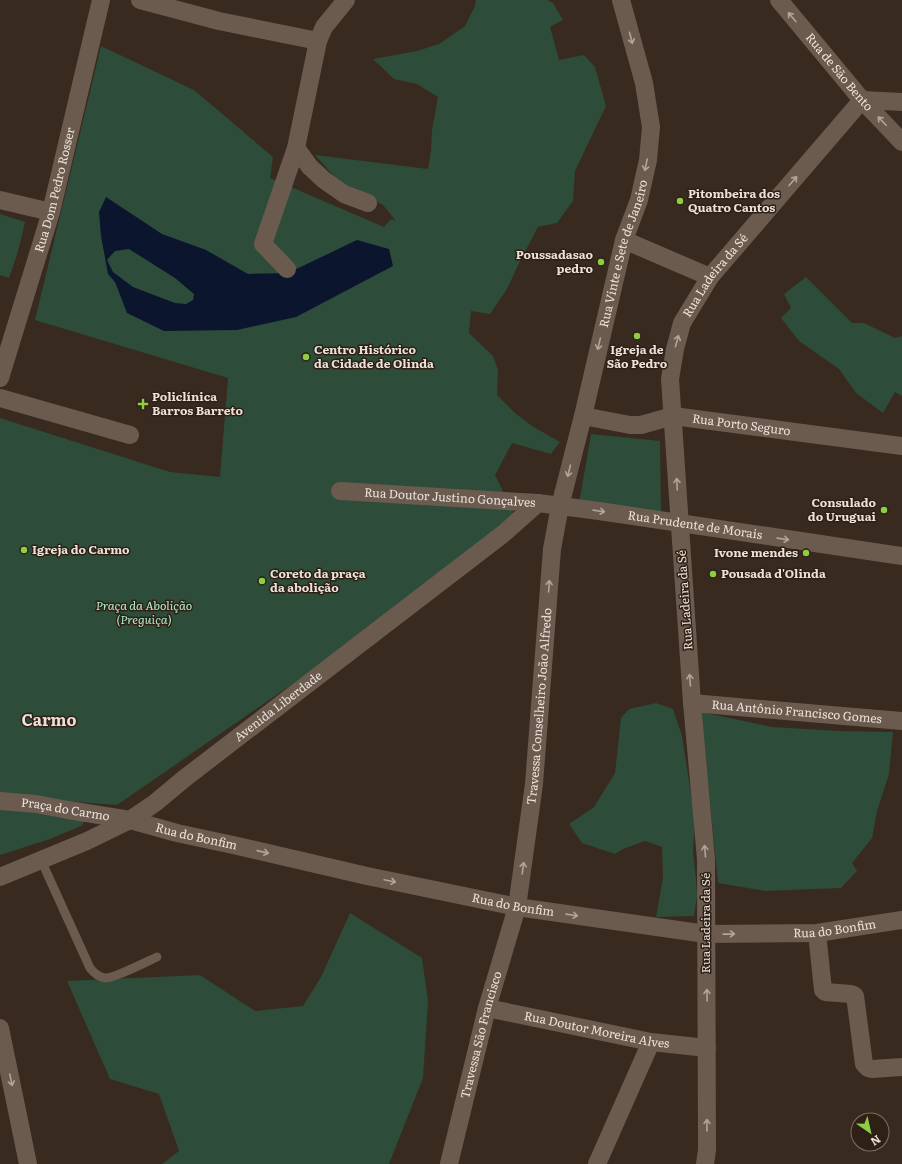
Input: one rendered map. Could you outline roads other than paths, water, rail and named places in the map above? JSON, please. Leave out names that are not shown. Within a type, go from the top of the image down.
[{"type":"street","name":"Rua Dom Pedro Rosser","points":[[0,378],[51,212],[101,0]]},
{"type":"street","points":[[140,0],[219,21],[318,41]]},
{"type":"street","points":[[287,270],[263,244],[296,148],[318,41],[324,27],[346,0]]},
{"type":"street","name":"Rua Vinte e Sete de Janeiro","points":[[560,506],[583,416],[624,240],[639,200],[648,160],[652,127],[644,83],[621,0]]},
{"type":"street","name":"Rua de São Bento","points":[[779,0],[862,100],[902,142]]},
{"type":"street","points":[[862,100],[902,102]]},
{"type":"street","name":"Rua Ladeira da Sé","points":[[705,1164],[707,1150],[706,859],[692,703],[670,378],[675,349],[682,323],[710,277],[862,100]]},
{"type":"street","points":[[296,148],[310,167],[324,180],[344,194],[368,203]]},
{"type":"street","points":[[0,200],[51,212]]},
{"type":"street","points":[[624,240],[710,277]]},
{"type":"street","points":[[0,398],[130,435]]},
{"type":"street","name":"Rua Porto Seguro","points":[[583,416],[630,425],[641,425],[673,416],[902,446]]},
{"type":"street","name":"Rua Doutor Justino Gonçalves","points":[[340,490],[538,503],[560,506]]},
{"type":"street","name":"Avenida Liberdade","points":[[0,877],[87,841],[130,820],[155,803],[185,778],[503,534],[538,503]]},
{"type":"street","name":"Rua Prudente de Morais","points":[[560,506],[902,556]]},
{"type":"street","name":"Travessa Conselheiro João Alfredo","points":[[517,907],[534,784],[552,549],[560,506]]},
{"type":"street","name":"Rua Antônio Francisco Gomes","points":[[692,703],[902,721]]},
{"type":"street","name":"Praça do Carmo","points":[[0,801],[36,804],[130,820]]},
{"type":"street","name":"Rua do Bonfim","points":[[130,820],[177,833],[367,876],[517,907],[706,934],[817,933],[902,920]]},
{"type":"street","name":"Travessa São Francisco","points":[[449,1164],[488,1008],[517,907]]},
{"type":"street","points":[[817,933],[823,990],[826,992],[851,994],[855,996],[864,1064],[868,1068],[872,1069],[902,1067]]},
{"type":"street","name":"Rua Doutor Moreira Alves","points":[[488,1008],[651,1042],[707,1048]]},
{"type":"street","points":[[0,1028],[28,1164]]},
{"type":"street","points":[[597,1164],[651,1042]]},
{"type":"lane","points":[[41,860],[90,968],[96,975],[106,978],[115,976],[157,957]]},
{"type":"water","points":[[106,197],[162,234],[206,250],[248,274],[288,273],[357,240],[389,249],[393,266],[296,317],[237,330],[164,331],[127,313],[115,282],[108,274],[101,236],[99,212]],"holes":[[[129,249],[175,278],[194,294],[193,300],[186,304],[175,303],[133,287],[113,272],[107,260],[115,251]]]},
{"type":"place","name":"Pitombeira dos Quatro Cantos","points":[[680,201]]},
{"type":"place","name":"Poussadasao pedro","points":[[601,262]]},
{"type":"place","name":"Igreja de São Pedro","points":[[637,336]]},
{"type":"place","name":"Centro Histórico da Cidade de Olinda","points":[[306,357]]},
{"type":"place","name":"Policlínica Barros Barreto","points":[[143,404]]},
{"type":"place","name":"Consulado do Uruguai","points":[[884,510]]},
{"type":"place","name":"Igreja do Carmo","points":[[24,550]]},
{"type":"place","name":"Ivone mendes","points":[[806,553]]},
{"type":"place","name":"Pousada d'Olinda","points":[[713,574]]},
{"type":"place","name":"Coreto da praça da abolição","points":[[262,581]]},
{"type":"district","name":"Carmo","points":[[49,720]]},
{"type":"park label","name":"Praça da Abolição (Preguiça)","points":[[144,613]]}]
